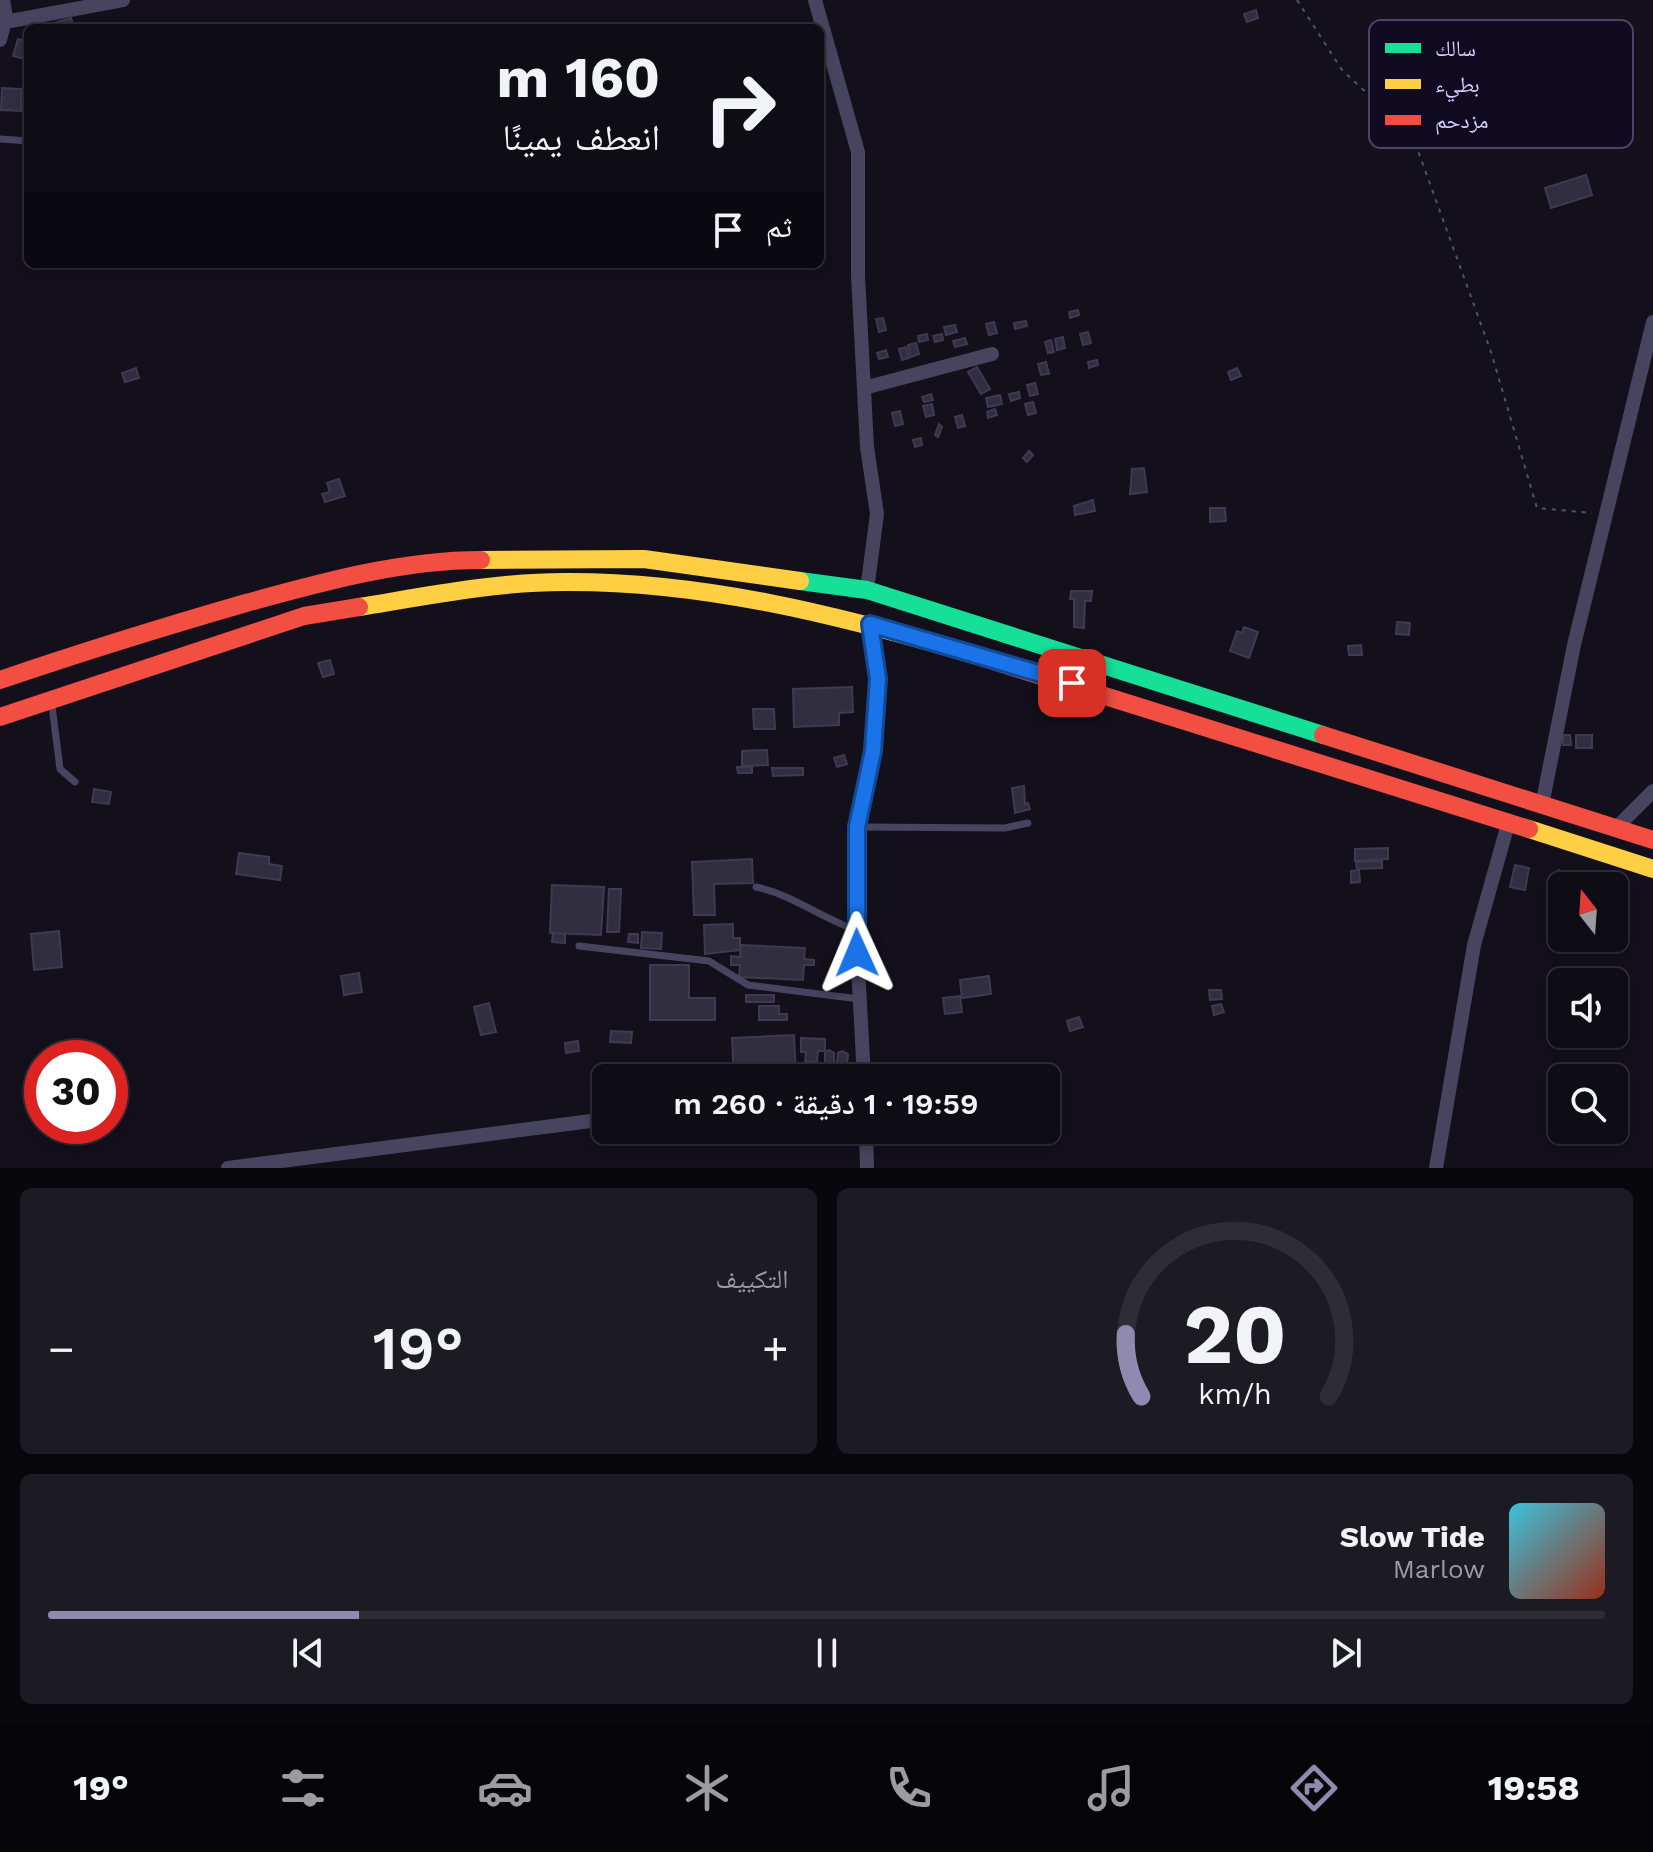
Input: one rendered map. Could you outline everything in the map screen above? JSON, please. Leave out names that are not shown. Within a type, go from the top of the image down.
[{"type":"main road","points":[[0,680],[126,637],[328,580],[453,560],[644,559],[867,590],[1653,840]]},
{"type":"main road","points":[[0,717],[304,616],[453,592],[545,583],[646,584],[777,604],[870,624],[1101,692],[1653,869]]},
{"type":"street","points":[[0,40],[5,22],[3,0]]},
{"type":"street","points":[[5,22],[123,0]]},
{"type":"street","points":[[815,0],[822,24]]},
{"type":"street","points":[[824,32],[858,152],[858,276],[864,388],[877,514],[867,590]]},
{"type":"street","points":[[1542,805],[1574,645],[1653,322]]},
{"type":"street","points":[[864,388],[992,354]]},
{"type":"street","points":[[863,1064],[856,930],[857,827],[873,751],[878,679],[870,624]]},
{"type":"street","points":[[1616,828],[1653,791]]},
{"type":"street","points":[[1436,1168],[1474,945],[1508,824]]},
{"type":"street","points":[[228,1168],[592,1121]]},
{"type":"street","points":[[866,1144],[867,1168]]},
{"type":"lane","points":[[0,139],[24,141]]},
{"type":"lane","points":[[51,700],[60,769],[75,782]]},
{"type":"lane","points":[[857,827],[1005,828],[1028,823]]},
{"type":"lane","points":[[756,887],[779,892],[829,920],[856,930]]},
{"type":"lane","points":[[579,946],[709,961],[748,985],[859,999]]},
{"type":"path","points":[[1297,0],[1342,70],[1369,95]]},
{"type":"path","points":[[1417,148],[1491,352],[1537,508],[1606,514]]},
{"type":"building","points":[[1256,10],[1258,18],[1247,22],[1244,14]]},
{"type":"building","points":[[71,18],[73,24],[54,24]]},
{"type":"building","points":[[18,39],[24,40],[24,59],[13,56]]},
{"type":"building","points":[[2,88],[21,89],[21,111],[1,110]]},
{"type":"building","points":[[1586,175],[1592,195],[1551,208],[1545,188]]},
{"type":"building","points":[[1078,310],[1079,315],[1070,318],[1069,312]]},
{"type":"building","points":[[883,318],[886,330],[879,332],[876,319]]},
{"type":"building","points":[[1026,321],[1027,326],[1015,329],[1014,323]]},
{"type":"building","points":[[994,322],[997,333],[989,335],[986,324]]},
{"type":"building","points":[[955,325],[957,332],[946,335],[944,327]]},
{"type":"building","points":[[1088,332],[1091,343],[1083,345],[1080,334]]},
{"type":"building","points":[[927,334],[928,340],[919,342],[918,336]]},
{"type":"building","points":[[942,334],[943,340],[935,342],[933,336]]},
{"type":"building","points":[[1063,337],[1065,348],[1057,350],[1055,339]]},
{"type":"building","points":[[965,338],[967,344],[955,347],[953,341]]},
{"type":"building","points":[[1051,340],[1054,352],[1048,353],[1045,342]]},
{"type":"building","points":[[916,343],[919,354],[911,357],[908,345]]},
{"type":"building","points":[[906,347],[909,358],[902,360],[899,349]]},
{"type":"building","points":[[886,350],[888,357],[879,359],[877,353]]},
{"type":"building","points":[[1097,360],[1098,365],[1089,368],[1088,362]]},
{"type":"building","points":[[1046,362],[1049,374],[1041,375],[1038,364]]},
{"type":"building","points":[[977,367],[990,389],[981,394],[968,372]]},
{"type":"building","points":[[136,368],[139,378],[125,382],[122,373]]},
{"type":"building","points":[[1237,368],[1241,376],[1231,380],[1228,372]]},
{"type":"building","points":[[1035,383],[1038,394],[1030,396],[1027,385]]},
{"type":"building","points":[[1019,392],[1020,398],[1011,401],[1009,394]]},
{"type":"building","points":[[931,394],[933,400],[924,402],[922,397]]},
{"type":"building","points":[[1000,395],[1002,404],[988,407],[986,398]]},
{"type":"building","points":[[1033,402],[1036,413],[1028,415],[1025,404]]},
{"type":"building","points":[[932,404],[934,415],[926,417],[923,406]]},
{"type":"building","points":[[995,409],[997,415],[988,418],[987,412]]},
{"type":"building","points":[[900,411],[903,424],[895,426],[892,413]]},
{"type":"building","points":[[962,415],[965,426],[958,428],[955,417]]},
{"type":"building","points":[[939,424],[942,427],[938,437],[935,435]]},
{"type":"building","points":[[921,438],[922,445],[915,447],[913,440]]},
{"type":"building","points":[[1029,451],[1033,455],[1027,462],[1023,458]]},
{"type":"building","points":[[1144,468],[1147,492],[1130,494],[1132,469]]},
{"type":"building","points":[[339,479],[345,496],[325,502],[322,494],[330,492],[327,483]]},
{"type":"building","points":[[1093,500],[1095,511],[1075,515],[1074,506]]},
{"type":"building","points":[[1210,508],[1225,508],[1226,521],[1210,522]]},
{"type":"building","points":[[1071,591],[1092,591],[1091,601],[1085,601],[1084,628],[1074,627]]},
{"type":"building","points":[[1397,622],[1410,623],[1409,635],[1396,634]]},
{"type":"building","points":[[1244,627],[1258,632],[1249,658],[1230,651],[1237,631],[1242,633]]},
{"type":"building","points":[[1361,645],[1362,655],[1349,655],[1348,646]]},
{"type":"building","points":[[330,660],[334,674],[323,677],[318,663]]},
{"type":"building","points":[[852,687],[853,712],[839,713],[839,725],[794,727],[793,689]]},
{"type":"building","points":[[753,709],[774,709],[775,729],[754,729]]},
{"type":"building","points":[[1563,735],[1570,735],[1571,745],[1563,745]]},
{"type":"building","points":[[1576,735],[1592,735],[1592,748],[1576,748]]},
{"type":"building","points":[[767,750],[768,765],[742,766],[742,751]]},
{"type":"building","points":[[844,755],[847,764],[837,767],[834,758]]},
{"type":"building","points":[[737,767],[752,767],[752,773],[738,773]]},
{"type":"building","points":[[772,768],[803,768],[803,775],[773,776]]},
{"type":"building","points":[[1024,786],[1025,804],[1028,803],[1030,809],[1015,813],[1012,788]]},
{"type":"building","points":[[94,789],[111,792],[109,804],[92,802]]},
{"type":"building","points":[[1388,848],[1388,859],[1355,861],[1355,849]]},
{"type":"building","points":[[239,853],[269,857],[269,864],[282,866],[280,880],[236,874]]},
{"type":"building","points":[[752,859],[753,883],[714,884],[715,915],[694,915],[692,862]]},
{"type":"building","points":[[1382,861],[1382,868],[1357,869],[1356,862]]},
{"type":"building","points":[[1515,865],[1529,868],[1525,890],[1510,887]]},
{"type":"building","points":[[1359,870],[1360,882],[1351,883],[1351,871]]},
{"type":"building","points":[[552,885],[604,887],[601,935],[550,933]]},
{"type":"building","points":[[609,889],[621,889],[619,932],[607,932]]},
{"type":"building","points":[[733,924],[733,938],[740,938],[740,950],[705,954],[704,925]]},
{"type":"building","points":[[59,931],[62,967],[34,970],[31,934]]},
{"type":"building","points":[[642,932],[662,933],[661,949],[641,948]]},
{"type":"building","points":[[553,933],[565,934],[565,943],[552,942]]},
{"type":"building","points":[[629,934],[638,934],[638,943],[628,942]]},
{"type":"building","points":[[741,945],[805,948],[804,959],[814,960],[814,965],[804,965],[803,980],[739,977],[740,965],[731,965],[731,956],[740,957]]},
{"type":"building","points":[[650,965],[689,965],[689,998],[715,998],[715,1020],[650,1020]]},
{"type":"building","points":[[359,973],[362,992],[344,995],[341,976]]},
{"type":"building","points":[[989,976],[991,994],[962,998],[960,980]]},
{"type":"building","points":[[1209,990],[1221,990],[1222,999],[1210,1000]]},
{"type":"building","points":[[746,995],[774,995],[774,1002],[746,1002]]},
{"type":"building","points":[[960,996],[962,1012],[945,1014],[943,998]]},
{"type":"building","points":[[489,1003],[496,1032],[481,1035],[474,1007]]},
{"type":"building","points":[[1221,1004],[1224,1012],[1214,1015],[1212,1006]]},
{"type":"building","points":[[759,1006],[779,1006],[779,1014],[787,1014],[787,1020],[759,1020]]},
{"type":"building","points":[[1079,1017],[1083,1027],[1070,1031],[1067,1021]]},
{"type":"building","points":[[611,1031],[632,1032],[631,1043],[610,1042]]},
{"type":"building","points":[[794,1035],[795,1064],[733,1064],[732,1038]]},
{"type":"building","points":[[801,1038],[825,1039],[825,1051],[818,1051],[817,1062],[805,1062],[806,1052],[801,1052]]},
{"type":"building","points":[[578,1041],[579,1051],[566,1053],[565,1043]]},
{"type":"building","points":[[829,1050],[834,1053],[834,1063],[825,1062],[825,1052]]},
{"type":"building","points":[[838,1053],[848,1054],[847,1064],[837,1063]]},
{"type":"traffic: fast","points":[[800,581],[867,590],[1323,735]]},
{"type":"traffic: slow","points":[[481,560],[644,559],[800,581]]},
{"type":"traffic: slow","points":[[359,607],[513,584],[616,583],[668,587],[770,603],[871,626],[971,654]]},
{"type":"traffic: slow","points":[[1529,829],[1653,869]]},
{"type":"traffic: jam","points":[[0,680],[304,587],[392,568],[481,560]]},
{"type":"traffic: jam","points":[[0,717],[304,616],[359,607]]},
{"type":"traffic: jam","points":[[971,654],[1529,829]]},
{"type":"traffic: jam","points":[[1323,735],[1653,840]]},
{"type":"route","points":[[857,953],[857,827],[873,751],[878,679],[870,624],[1072,683]]}]
